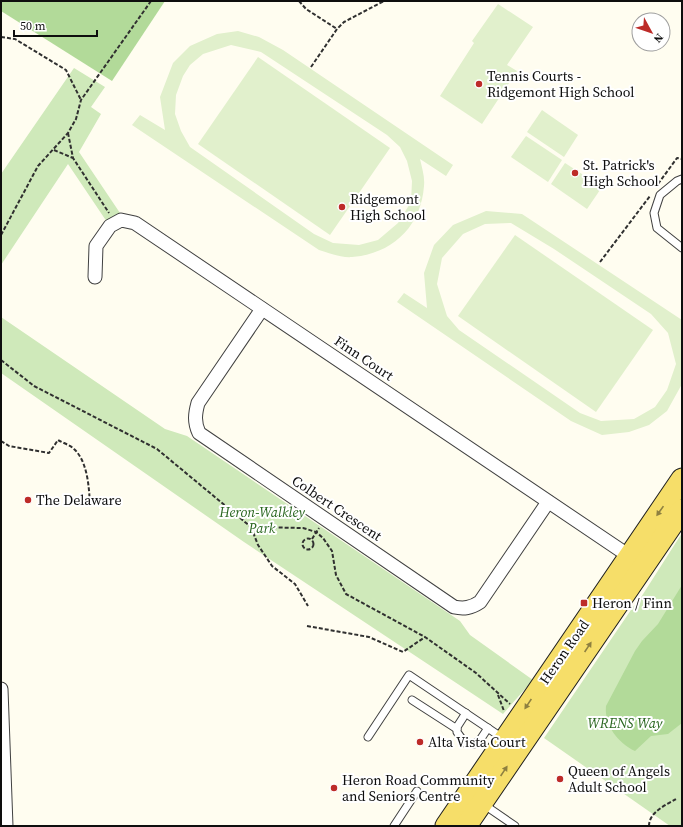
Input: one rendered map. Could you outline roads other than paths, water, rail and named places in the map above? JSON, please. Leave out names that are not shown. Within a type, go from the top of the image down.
[{"type":"main road","name":"Heron Road","points":[[446,826],[475,798],[637,560],[682,479]]},
{"type":"main road","name":"Heron Road","points":[[466,826],[496,734],[637,560],[682,510]]},
{"type":"street","name":"Finn Court","points":[[95,277],[96,246],[110,226],[121,220],[135,223],[548,502],[637,560]]},
{"type":"street","name":"Colbert Crescent","points":[[262,309],[198,403],[195,412],[196,425],[199,433],[454,607],[464,609],[474,606],[480,602],[548,502]]},
{"type":"street","points":[[1,689],[6,826]]},
{"type":"lane","points":[[682,179],[677,181],[660,195],[654,213],[657,228],[682,248]]},
{"type":"lane","points":[[368,737],[409,675],[496,734]]},
{"type":"lane","points":[[412,700],[457,729],[460,739],[469,745],[496,734]]},
{"type":"lane","points":[[457,729],[466,713]]},
{"type":"lane","points":[[394,826],[417,791]]},
{"type":"lane","points":[[475,798],[515,826]]},
{"type":"place","name":"Tennis Courts - Ridgemont High School","points":[[479,84]]},
{"type":"place","name":"St. Patrick's High School","points":[[575,173]]},
{"type":"place","name":"Ridgemont High School","points":[[342,207]]},
{"type":"place","name":"The Delaware","points":[[28,500]]},
{"type":"place","name":"Heron / Finn","points":[[584,603]]},
{"type":"place","name":"Alta Vista Court","points":[[420,742]]},
{"type":"place","name":"Queen of Angels Adult School","points":[[560,779]]},
{"type":"place","name":"Heron Road Community and Seniors Centre","points":[[334,788]]},
{"type":"park label","name":"Heron-Walkley Park","points":[[262,520]]},
{"type":"park label","name":"WRENS Way","points":[[625,723]]}]
